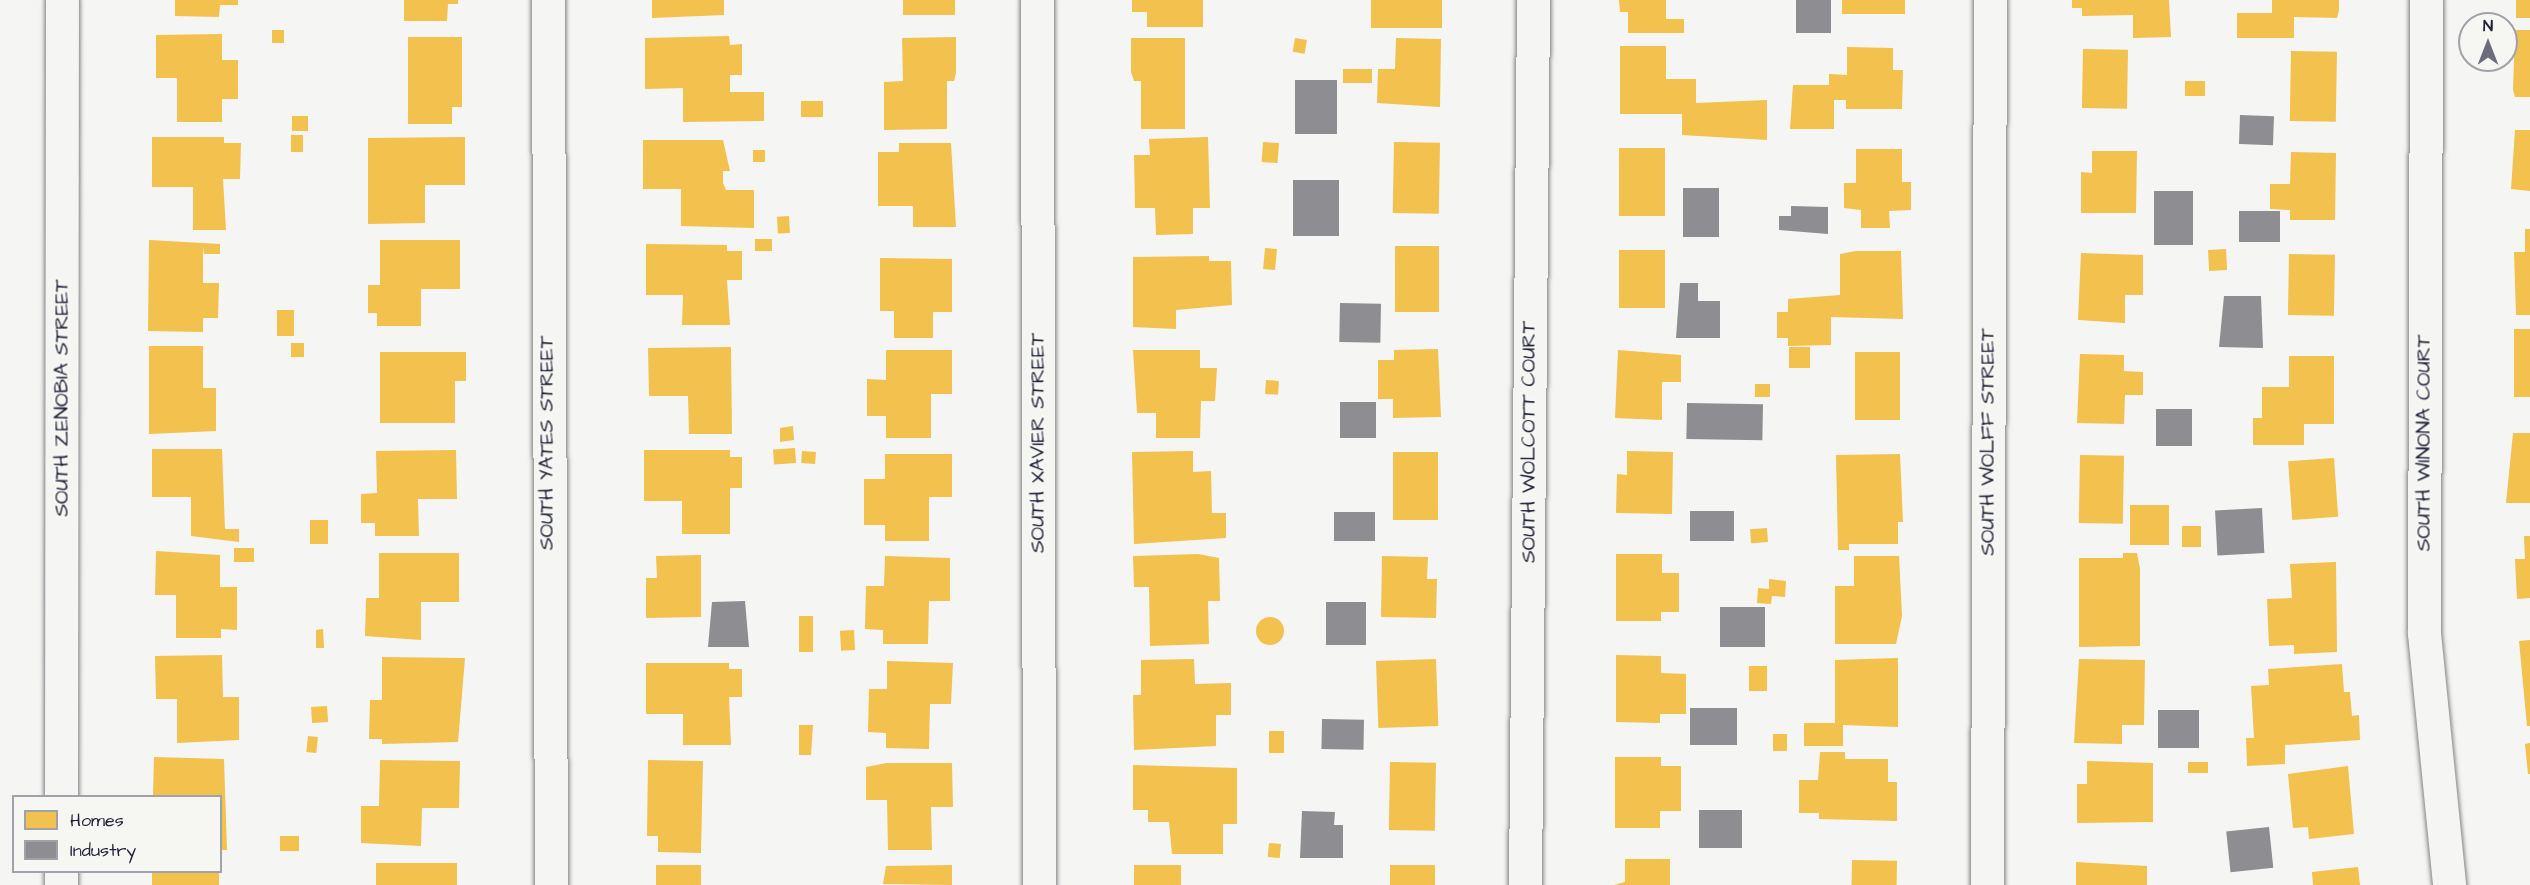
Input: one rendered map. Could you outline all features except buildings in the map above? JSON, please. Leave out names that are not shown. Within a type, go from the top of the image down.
[{"type":"street","name":"SOUTH ZENOBIA STREET","points":[[61,795],[62,0]]},
{"type":"street","name":"SOUTH YATES STREET","points":[[548,0],[551,885]]},
{"type":"street","name":"SOUTH XAVIER STREET","points":[[1037,0],[1039,885]]},
{"type":"street","name":"SOUTH WOLCOTT COURT","points":[[1525,885],[1533,0]]},
{"type":"street","name":"SOUTH WOLFF STREET","points":[[1987,885],[1990,0]]},
{"type":"street","name":"SOUTH WINONA COURT","points":[[2426,0],[2424,633],[2449,885]]}]
